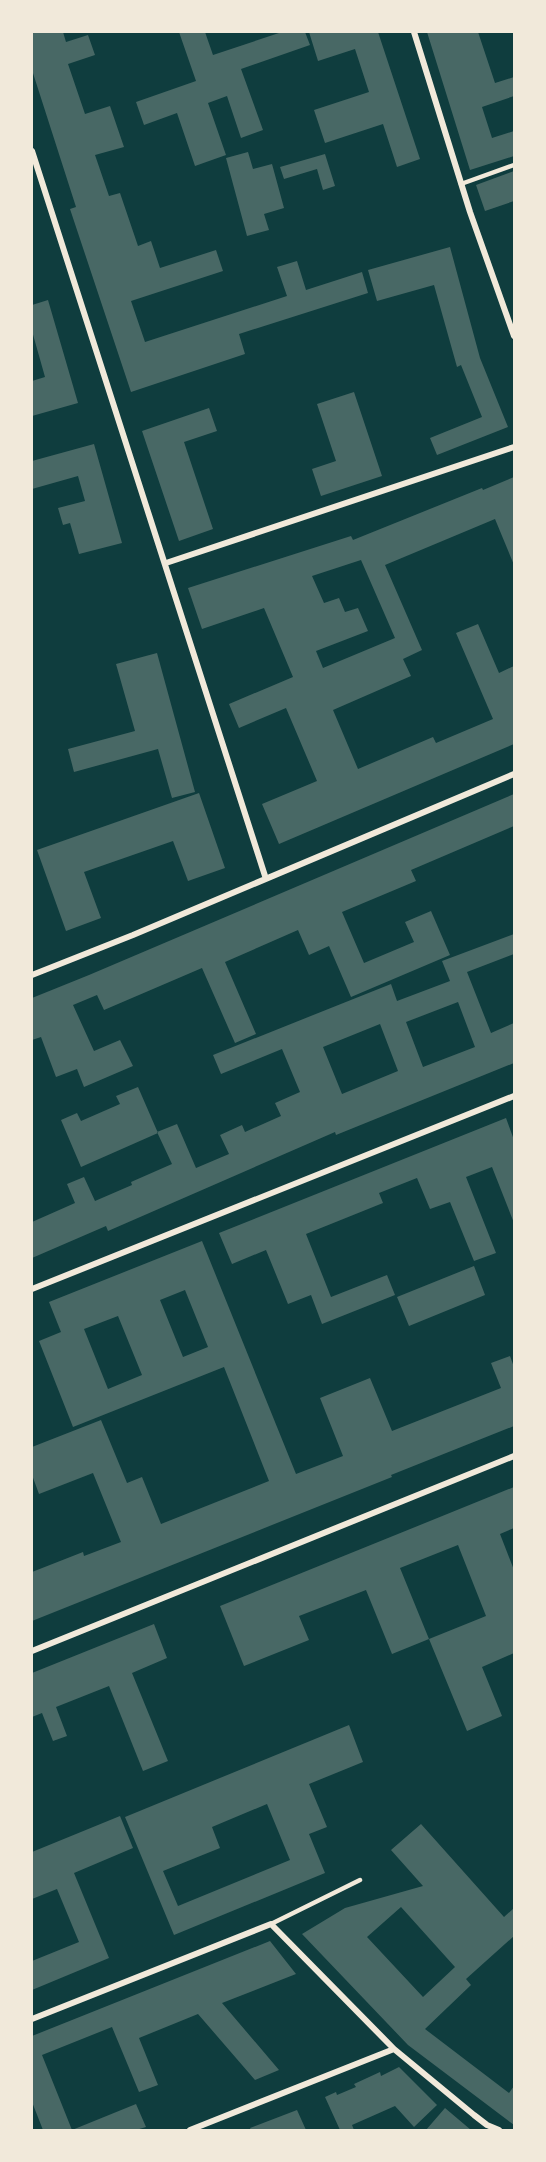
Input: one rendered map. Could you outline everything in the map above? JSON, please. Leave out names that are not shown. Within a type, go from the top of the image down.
[{"type":"street","points":[[414,32],[461,184],[514,336]]},
{"type":"street","points":[[32,151],[266,879]]},
{"type":"street","points":[[166,563],[514,447]]},
{"type":"street","points":[[32,975],[514,774]]},
{"type":"street","points":[[32,1289],[514,1096]]},
{"type":"street","points":[[32,1651],[514,1456]]},
{"type":"street","points":[[32,2019],[271,1924],[394,2049],[486,2128],[499,2130]]},
{"type":"street","points":[[189,2130],[394,2049]]},
{"type":"lane","points":[[461,184],[514,165]]},
{"type":"lane","points":[[271,1924],[360,1880]]},
{"type":"building","points":[[32,32],[63,32],[66,42],[88,35],[95,55],[68,64],[85,114],[110,106],[124,147],[95,155],[109,196],[120,193],[138,246],[151,241],[160,268],[216,250],[223,271],[131,301],[145,342],[287,296],[277,267],[297,261],[306,290],[362,272],[368,293],[239,334],[245,354],[131,392],[70,209],[76,207],[32,70]]},
{"type":"building","points":[[179,32],[205,32],[213,55],[282,32],[305,32],[310,45],[241,69],[263,130],[241,138],[227,96],[208,103],[226,155],[195,166],[177,113],[144,125],[136,102],[196,81]]},
{"type":"building","points":[[309,32],[378,32],[420,159],[397,167],[383,124],[325,143],[314,110],[369,92],[355,49],[318,61]]},
{"type":"building","points":[[427,32],[478,32],[495,83],[514,77],[514,96],[482,107],[492,138],[514,131],[514,156],[470,170]]},
{"type":"building","points":[[248,152],[253,169],[272,164],[284,208],[264,214],[269,230],[247,236],[226,158]]},
{"type":"building","points":[[325,154],[335,186],[323,190],[317,169],[284,179],[280,167]]},
{"type":"building","points":[[514,171],[514,201],[485,211],[476,185]]},
{"type":"building","points":[[450,247],[480,358],[508,427],[437,455],[430,438],[482,417],[461,365],[457,367],[434,285],[377,301],[368,270]]},
{"type":"building","points":[[48,300],[78,403],[32,416],[32,381],[45,377],[32,331],[32,305]]},
{"type":"building","points":[[354,392],[382,476],[321,496],[312,469],[336,461],[317,404]]},
{"type":"building","points":[[209,408],[217,431],[184,442],[213,529],[179,541],[142,431]]},
{"type":"building","points":[[94,444],[122,543],[79,554],[70,523],[63,525],[58,508],[85,501],[78,476],[32,489],[32,461]]},
{"type":"building","points":[[514,477],[514,565],[495,519],[385,565],[422,650],[403,659],[411,676],[333,710],[358,769],[433,737],[436,743],[493,719],[456,633],[478,624],[499,673],[514,666],[514,744],[279,844],[262,804],[317,781],[286,708],[239,728],[229,704],[293,677],[264,608],[202,629],[188,588],[351,536],[353,540],[482,488],[483,490]],"holes":[[[361,560],[395,638],[323,668],[316,651],[368,631],[358,608],[345,612],[339,598],[324,603],[312,576]]]},
{"type":"building","points":[[157,653],[195,792],[172,798],[158,749],[74,772],[68,749],[135,731],[116,664]]},
{"type":"building","points":[[199,793],[225,868],[188,881],[173,841],[84,872],[101,918],[66,931],[37,850]]},
{"type":"building","points":[[514,794],[514,826],[411,870],[416,881],[342,912],[364,963],[414,942],[405,922],[431,911],[450,955],[351,997],[329,946],[309,955],[298,930],[225,962],[256,1034],[235,1043],[202,968],[104,1010],[97,995],[73,1005],[94,1051],[120,1040],[133,1066],[84,1087],[77,1069],[56,1077],[41,1037],[32,1040],[32,998]]},
{"type":"building","points":[[514,934],[514,954],[467,972],[491,1033],[514,1023],[514,1063],[336,1135],[335,1132],[108,1231],[106,1226],[32,1258],[32,1222],[75,1203],[67,1184],[84,1177],[95,1201],[172,1164],[157,1132],[177,1124],[196,1168],[229,1154],[220,1135],[242,1125],[245,1132],[281,1116],[275,1103],[300,1092],[282,1049],[221,1074],[213,1055],[391,984],[397,1001],[450,981],[442,961]],"holes":[[[458,1002],[475,1047],[423,1067],[406,1022]],[[380,1024],[398,1071],[342,1094],[323,1047]]]},
{"type":"building","points":[[138,1087],[158,1133],[81,1167],[61,1120],[77,1113],[81,1121],[120,1104],[116,1096]]},
{"type":"building","points":[[506,1118],[514,1140],[514,1223],[492,1167],[466,1177],[496,1253],[474,1261],[450,1202],[430,1209],[417,1178],[379,1193],[383,1203],[306,1234],[331,1297],[387,1275],[395,1295],[322,1324],[311,1295],[288,1304],[266,1250],[232,1264],[219,1233]]},
{"type":"building","points":[[202,1241],[296,1474],[343,1456],[320,1398],[370,1378],[392,1431],[501,1388],[491,1363],[510,1356],[514,1367],[514,1426],[32,1621],[32,1572],[83,1552],[84,1556],[121,1542],[93,1473],[39,1494],[32,1475],[32,1447],[101,1420],[127,1483],[142,1477],[161,1524],[269,1481],[224,1367],[73,1427],[39,1341],[61,1332],[49,1302]],"holes":[[[185,1290],[208,1347],[183,1357],[160,1300]],[[118,1316],[142,1375],[108,1389],[84,1329]]]},
{"type":"building","points":[[474,1266],[485,1295],[409,1326],[397,1297]]},
{"type":"building","points":[[514,1487],[514,1528],[500,1534],[514,1570],[514,1653],[482,1667],[502,1716],[467,1731],[429,1639],[392,1654],[366,1590],[299,1616],[309,1640],[244,1666],[220,1606]],"holes":[[[458,1545],[486,1616],[429,1639],[400,1568]]]},
{"type":"building","points":[[154,1624],[167,1658],[132,1673],[168,1761],[143,1771],[109,1686],[56,1707],[67,1736],[53,1741],[42,1713],[32,1717],[32,1673]]},
{"type":"building","points":[[349,1725],[363,1762],[309,1784],[327,1827],[309,1834],[325,1873],[174,1935],[125,1817]],"holes":[[[267,1804],[290,1860],[178,1906],[163,1871],[220,1848],[212,1827]]]},
{"type":"building","points":[[120,1816],[133,1848],[74,1873],[109,1958],[32,1990],[32,1961],[79,1942],[57,1889],[32,1899],[32,1852]]},
{"type":"building","points":[[421,1824],[504,1917],[514,1908],[514,1936],[466,1979],[471,1985],[425,2029],[509,2093],[514,2086],[514,2125],[408,2045],[302,1934],[345,1908],[423,1886],[391,1850]],"holes":[[[401,1907],[455,1967],[423,1997],[367,1937]]]},
{"type":"building","points":[[270,1941],[296,1974],[222,2003],[279,2070],[255,2080],[198,2014],[139,2038],[158,2085],[139,2092],[112,2027],[42,2055],[72,2130],[43,2130],[32,2102],[32,2036]]},
{"type":"building","points":[[399,2067],[437,2105],[414,2127],[395,2106],[352,2125],[354,2130],[340,2130],[325,2097],[336,2092],[337,2095],[356,2087],[354,2084],[380,2072],[381,2076]]},
{"type":"building","points":[[136,2104],[146,2127],[136,2130],[72,2130]]},
{"type":"building","points":[[445,2108],[471,2130],[426,2130]]},
{"type":"building","points":[[297,2110],[306,2130],[251,2130],[250,2128]]}]
